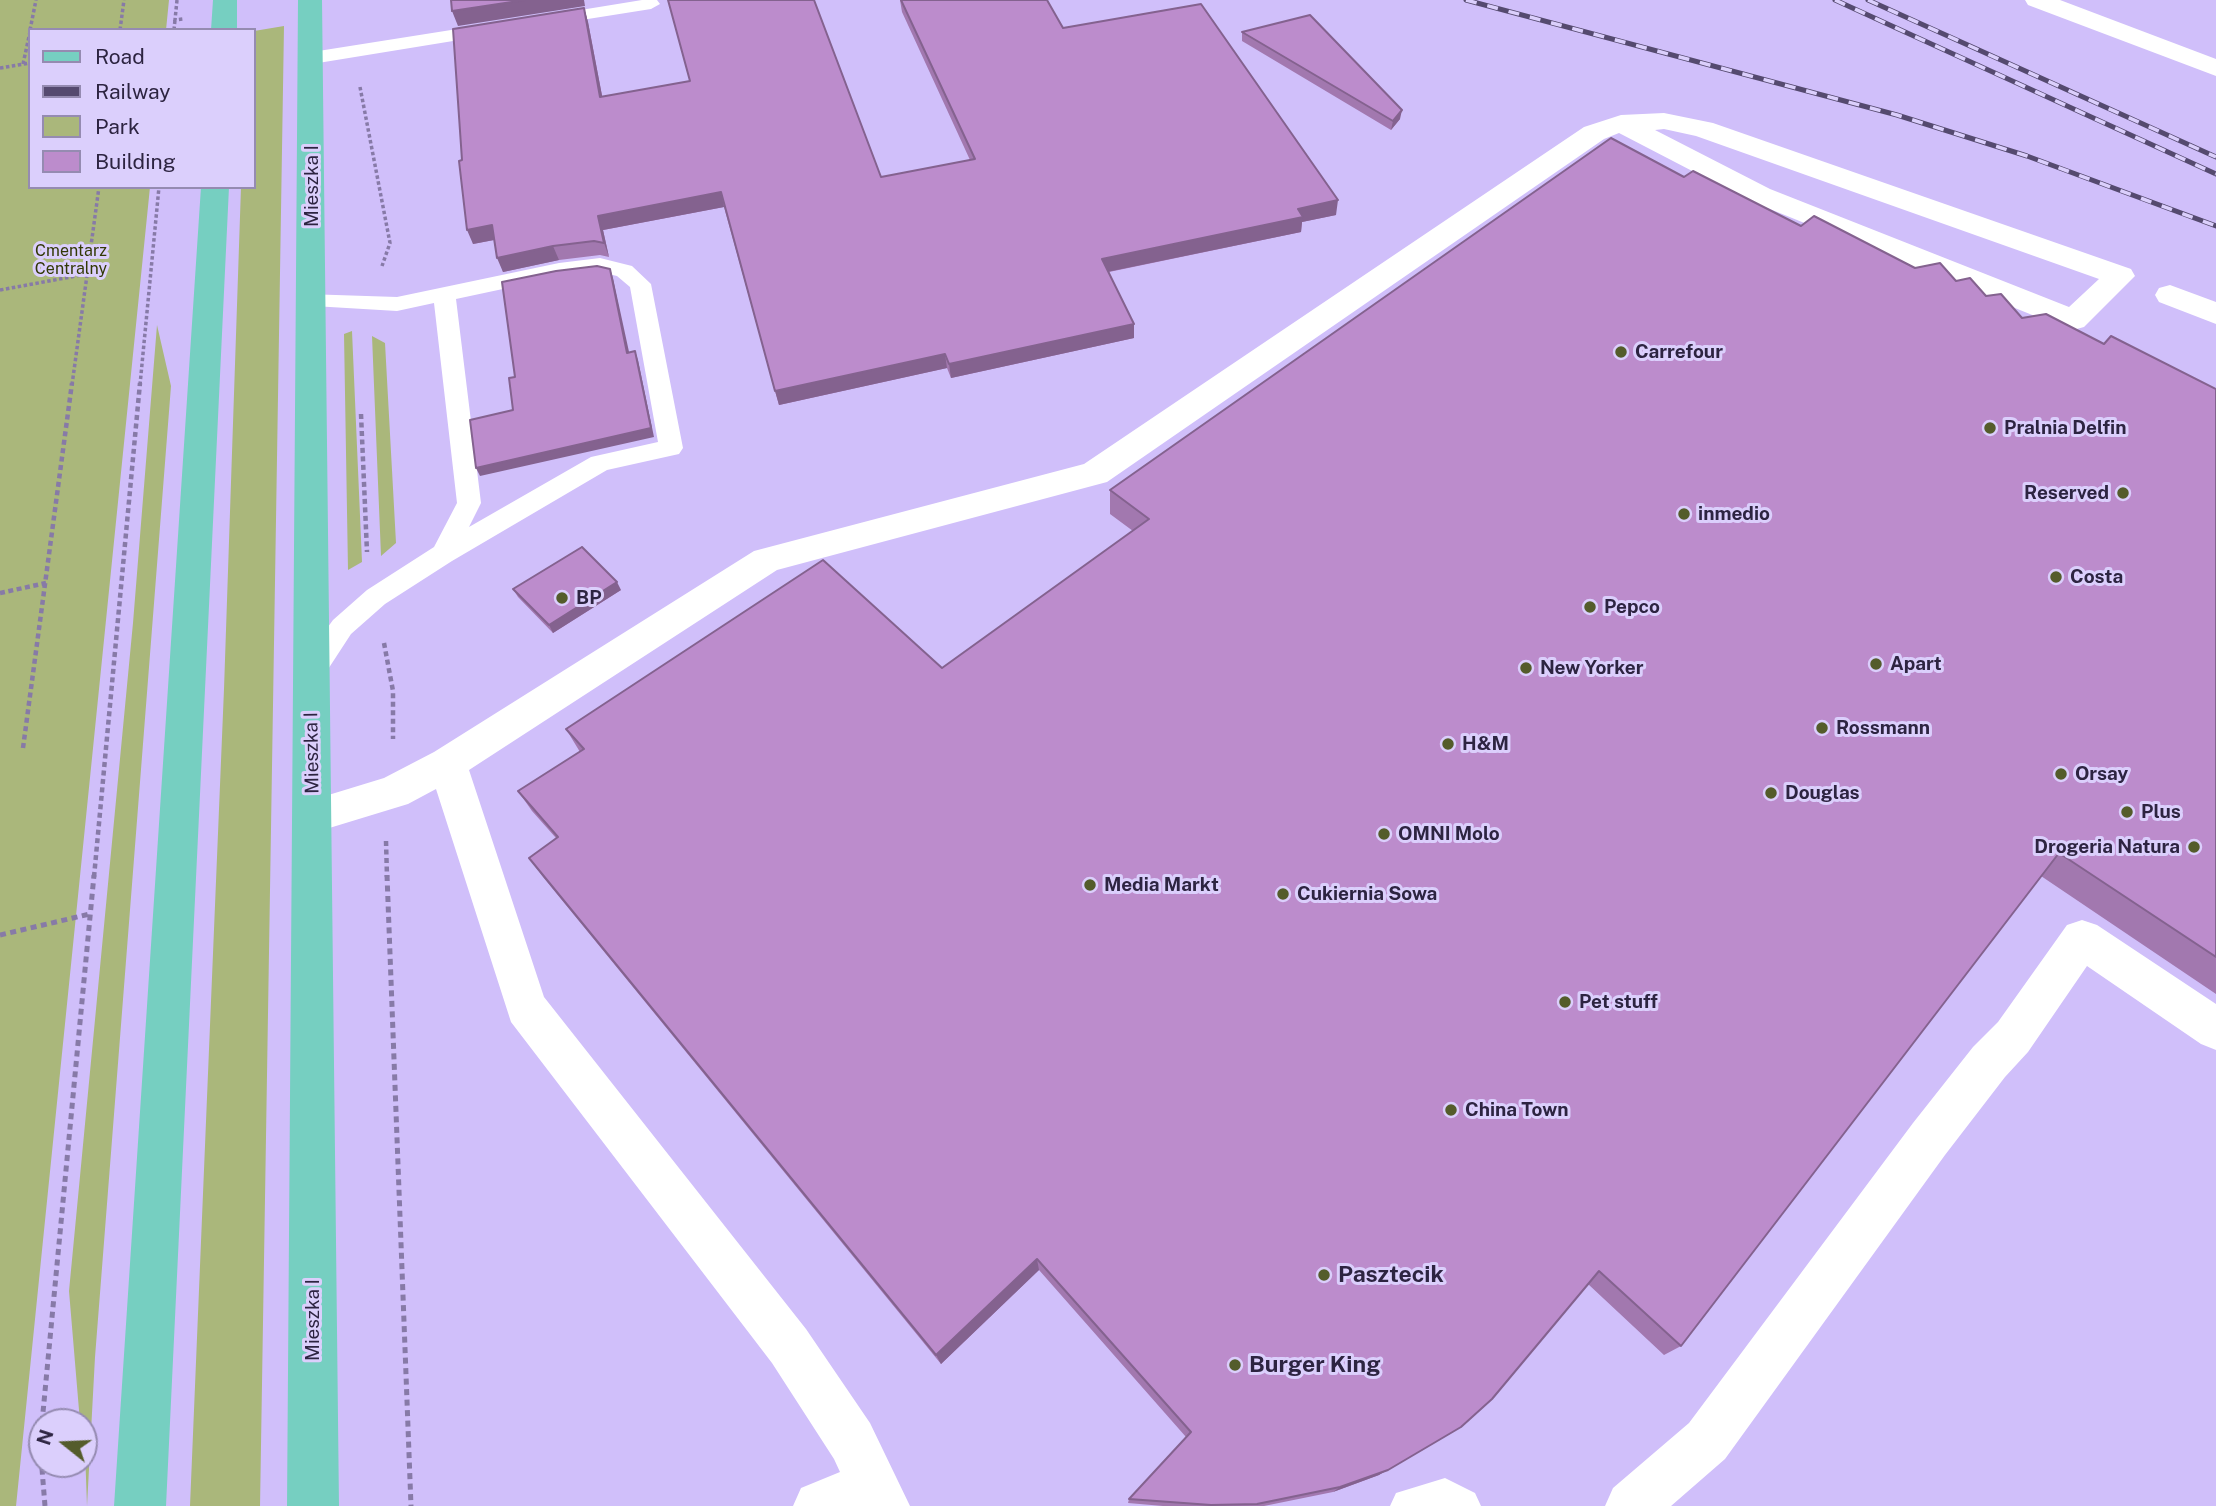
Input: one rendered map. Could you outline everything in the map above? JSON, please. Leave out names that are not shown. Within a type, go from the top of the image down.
[{"type":"main road","points":[[224,28],[225,0]]},
{"type":"main road","name":"Mieszka I","points":[[310,0],[313,299],[313,1506]]},
{"type":"main road","points":[[140,1506],[215,189]]},
{"type":"street","points":[[2037,0],[2216,68]]},
{"type":"street","points":[[313,816],[394,792],[447,764],[766,560],[1095,473],[1594,132],[1621,122],[1664,121],[1703,128],[2120,276],[2073,320],[1760,195],[1621,122]]},
{"type":"street","points":[[2169,295],[2216,314]]},
{"type":"street","points":[[447,764],[526,1008],[789,1346],[852,1441],[878,1497],[819,1506]]},
{"type":"street","points":[[1631,1506],[1707,1441],[1929,1139],[1989,1062],[2013,1037],[2082,939],[2216,1029]]},
{"type":"street","points":[[313,1454],[329,1506]]},
{"type":"lane","points":[[529,23],[651,4]]},
{"type":"lane","points":[[312,58],[502,28]]},
{"type":"lane","points":[[312,673],[342,626],[376,597],[443,554],[600,463],[671,448],[640,284],[624,271],[600,265],[559,270],[397,304],[313,299]]},
{"type":"lane","points":[[443,554],[469,503],[444,294]]},
{"type":"lane","points":[[1409,1506],[1445,1497],[1462,1506]]},
{"type":"path","points":[[31,28],[36,0]]},
{"type":"path","points":[[120,28],[124,0]]},
{"type":"path","points":[[174,20],[174,28]]},
{"type":"path","points":[[23,64],[28,40]]},
{"type":"path","points":[[0,68],[28,63]]},
{"type":"path","points":[[23,748],[99,189]]},
{"type":"path","points":[[45,1506],[40,1444],[159,189]]},
{"type":"path","points":[[0,290],[87,274]]},
{"type":"path","points":[[0,593],[46,583]]},
{"type":"path","points":[[0,935],[90,914]]},
{"type":"green space","name":"Cmentarz Centralny","points":[[0,0],[169,0],[166,28],[28,28],[28,189],[150,189],[16,1506],[0,1506]]},
{"type":"green space","points":[[284,26],[260,1506],[190,1506],[224,689],[241,189],[256,189],[256,31]]},
{"type":"green space","points":[[157,325],[171,386],[92,1408],[79,1408],[69,1291],[133,623]]},
{"type":"green space","points":[[352,331],[362,562],[348,570],[344,334]]},
{"type":"green space","points":[[372,336],[385,343],[396,543],[381,556]]},
{"type":"green space","points":[[86,1478],[89,1478],[87,1506]]},
{"type":"building","points":[[451,0],[525,0],[452,11]]},
{"type":"building","points":[[668,0],[814,0],[881,177],[975,159],[901,0],[1047,0],[1063,28],[1201,4],[1338,200],[1298,209],[1303,217],[1102,259],[1134,324],[949,364],[945,354],[775,391],[721,192],[598,216],[604,243],[594,241],[553,246],[497,258],[492,225],[467,230],[459,161],[462,160],[453,29],[584,8],[600,97],[690,81]]},
{"type":"building","points":[[1310,15],[1402,110],[1393,121],[1242,32]]},
{"type":"building","name":"OMNI Molo","points":[[1611,138],[1684,177],[1693,171],[1801,226],[1814,216],[1915,268],[1940,263],[1956,281],[1970,278],[1986,296],[2001,294],[2022,318],[2046,314],[2104,344],[2111,336],[2216,389],[2216,957],[2059,853],[1681,1346],[1599,1271],[1492,1399],[1461,1427],[1388,1470],[1340,1487],[1257,1504],[1211,1505],[1129,1499],[1191,1432],[1037,1259],[936,1355],[529,858],[558,837],[518,791],[584,749],[566,729],[823,560],[942,668],[1149,519],[1110,490]]},
{"type":"building","points":[[597,266],[610,269],[627,353],[635,351],[651,428],[476,468],[470,420],[513,410],[509,378],[515,377],[502,282]]},
{"type":"building","name":"BP","points":[[582,547],[617,582],[549,625],[513,589]]},
{"type":"railway","points":[[1466,0],[1897,115],[2027,156],[2216,226]]},
{"type":"railway","points":[[1835,0],[2216,174]]},
{"type":"railway","points":[[1868,0],[2216,157]]},
{"type":"place","name":"Carrefour","points":[[1621,352]]},
{"type":"place","name":"Pralnia Delfin","points":[[1990,428]]},
{"type":"place","name":"Reserved","points":[[2123,493]]},
{"type":"place","name":"inmedio","points":[[1684,514]]},
{"type":"place","name":"Costa","points":[[2056,577]]},
{"type":"place","name":"BP","points":[[562,598]]},
{"type":"place","name":"Pepco","points":[[1590,607]]},
{"type":"place","name":"Apart","points":[[1876,664]]},
{"type":"place","name":"New Yorker","points":[[1526,668]]},
{"type":"place","name":"Rossmann","points":[[1822,728]]},
{"type":"place","name":"H&M","points":[[1448,744]]},
{"type":"place","name":"Orsay","points":[[2061,774]]},
{"type":"place","name":"Douglas","points":[[1771,793]]},
{"type":"place","name":"Plus","points":[[2127,812]]},
{"type":"place","name":"OMNI Molo","points":[[1384,834]]},
{"type":"place","name":"Drogeria Natura","points":[[2194,847]]},
{"type":"place","name":"Media Markt","points":[[1090,885]]},
{"type":"place","name":"Cukiernia Sowa","points":[[1283,894]]},
{"type":"place","name":"Pet stuff","points":[[1565,1002]]},
{"type":"place","name":"China Town","points":[[1451,1110]]},
{"type":"place","name":"Pasztecik","points":[[1324,1275]]},
{"type":"place","name":"Burger King","points":[[1235,1365]]}]
